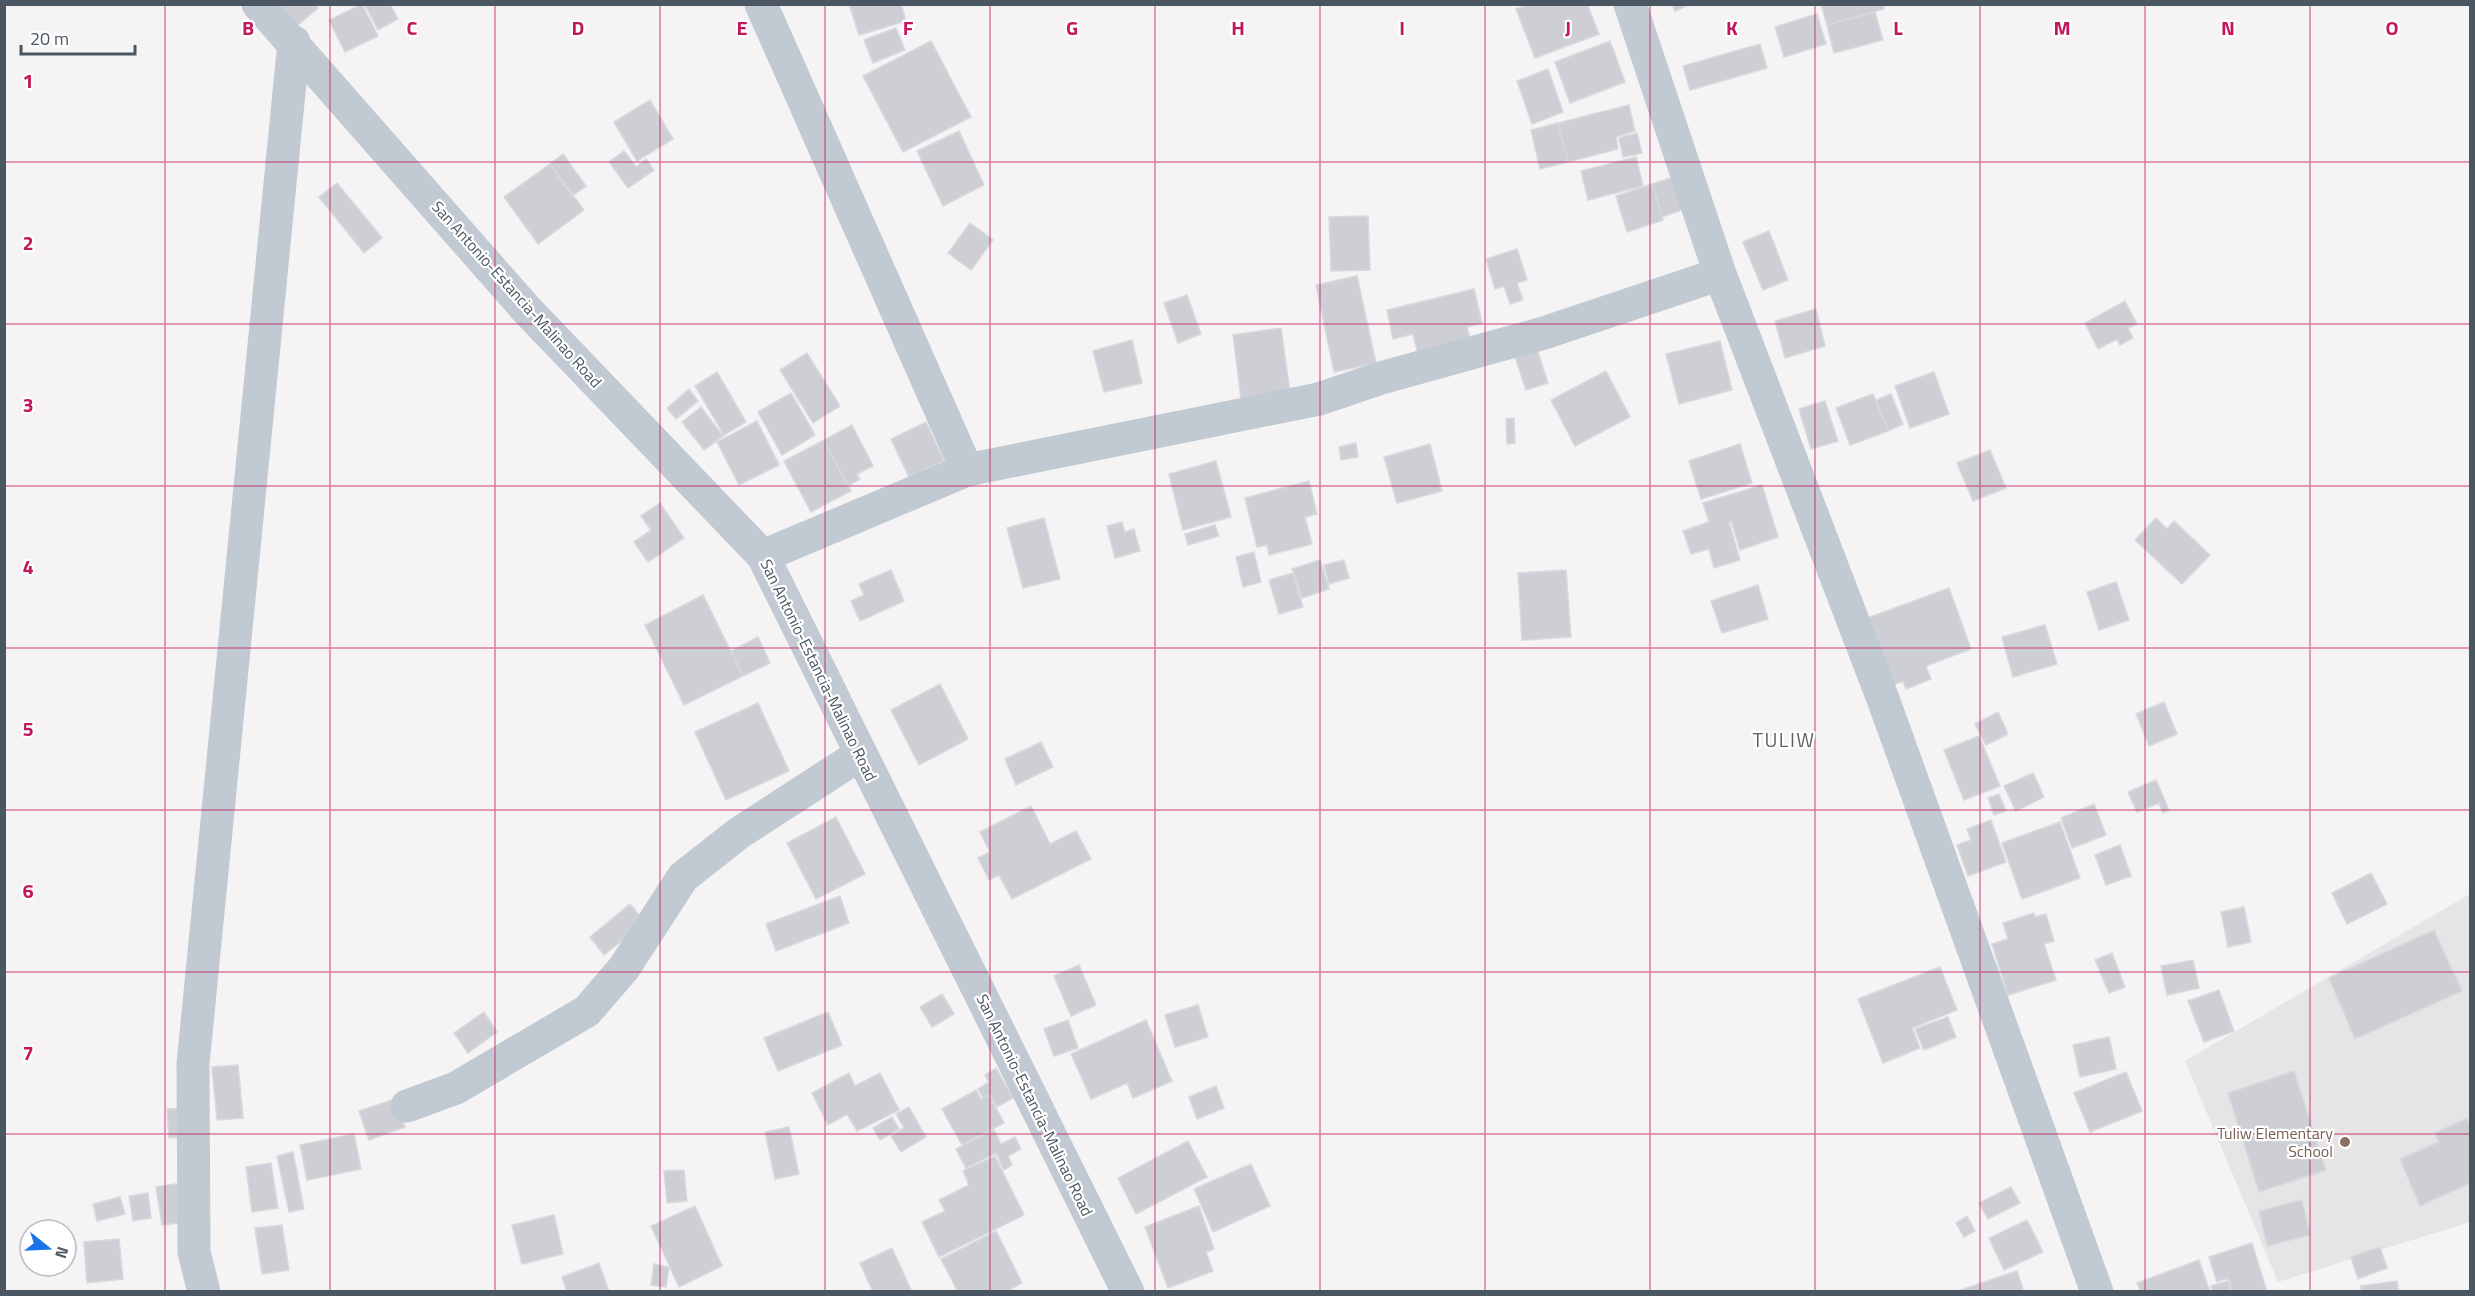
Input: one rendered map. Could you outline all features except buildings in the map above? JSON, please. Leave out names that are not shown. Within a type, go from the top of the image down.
[{"type":"street","name":"San Antonio-Estancia-Malinao Road","points":[[258,4],[294,42],[526,309],[763,556],[1128,1292]]},
{"type":"street","points":[[762,4],[967,470]]},
{"type":"street","points":[[1630,4],[1720,274],[1883,699],[2097,1292]]},
{"type":"street","points":[[204,1292],[194,1252],[194,1064],[294,42]]},
{"type":"street","points":[[763,556],[967,470],[1319,399],[1381,378],[1544,333],[1720,274]]},
{"type":"street","points":[[407,1106],[456,1088],[587,1011],[624,968],[683,877],[739,833],[861,754]]},
{"type":"shaded area","name":"Tuliw Elementary School","points":[[2470,894],[2470,1222],[2278,1282],[2185,1061]]},
{"type":"place","name":"Tuliw Elementary School","points":[[2345,1142]]},
{"type":"district","name":"TULIW","points":[[1784,739]]}]
